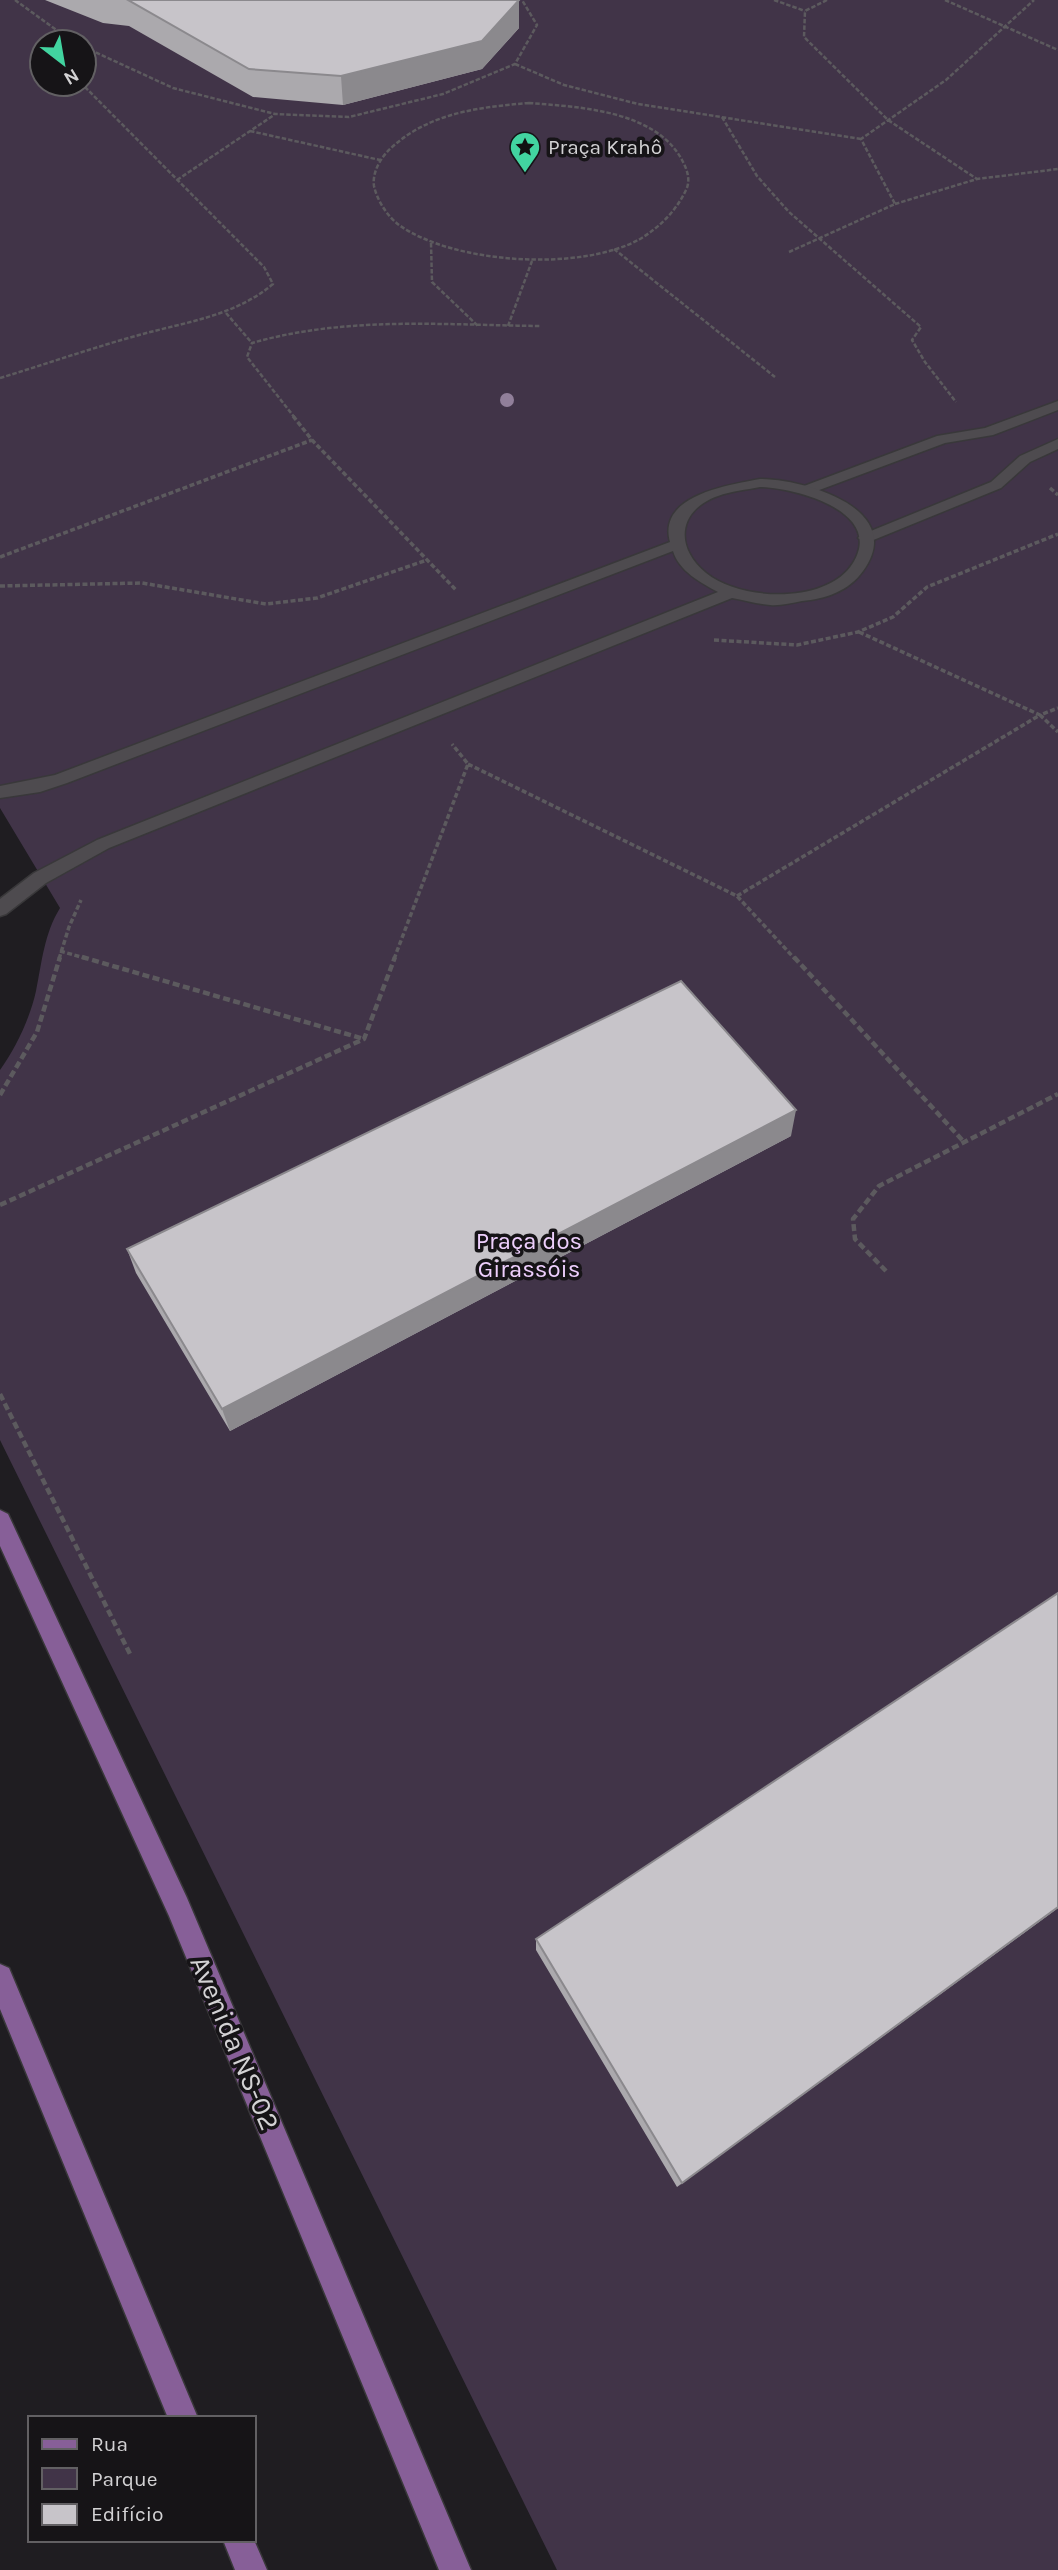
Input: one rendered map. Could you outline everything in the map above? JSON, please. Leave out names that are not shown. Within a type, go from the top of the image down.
[{"type":"main road","name":"Avenida NS-02","points":[[0,1521],[178,1907],[455,2570]]},
{"type":"main road","points":[[0,1977],[182,2416]]},
{"type":"main road","points":[[239,2542],[251,2570]]},
{"type":"street","points":[[809,489],[942,439],[980,433],[1058,405]]},
{"type":"street","points":[[866,538],[996,485],[1025,458],[1058,443]]},
{"type":"street","points":[[760,483],[809,489],[835,501],[850,512],[862,527],[866,538],[866,554],[849,579],[831,589],[803,598],[776,600],[731,593],[709,584],[691,571],[680,558],[675,545],[675,529],[680,517],[692,504],[713,492],[760,483]]},
{"type":"street","points":[[0,792],[40,786],[61,779],[675,545]]},
{"type":"street","points":[[0,909],[40,878],[103,844],[731,593]]},
{"type":"path","points":[[15,0],[51,28]]},
{"type":"path","points":[[98,53],[173,88],[275,114],[349,117],[443,94],[515,64],[537,25],[522,0]]},
{"type":"path","points":[[774,0],[805,11],[827,0]]},
{"type":"path","points":[[945,0],[1058,51]]},
{"type":"path","points":[[515,64],[565,85],[638,104],[861,139],[946,80],[1034,0]]},
{"type":"path","points":[[805,11],[804,37],[887,120],[977,178]]},
{"type":"path","points":[[0,378],[160,329],[226,313],[260,297],[274,284],[264,267],[96,98]]},
{"type":"path","points":[[529,103],[578,106],[623,117],[659,134],[682,157],[690,182],[681,208],[655,231],[614,249],[575,257],[532,261],[478,256],[431,243],[400,226],[380,205],[373,182],[380,160],[401,137],[436,119],[481,107],[529,103]]},
{"type":"path","points":[[177,180],[275,114]]},
{"type":"path","points":[[722,117],[746,160],[772,194],[819,239],[921,327],[912,341],[980,433]]},
{"type":"path","points":[[250,131],[380,160]]},
{"type":"path","points":[[861,139],[895,204]]},
{"type":"path","points":[[789,252],[895,204],[977,178],[1058,169]]},
{"type":"path","points":[[431,243],[432,282],[478,326]]},
{"type":"path","points":[[614,249],[775,377]]},
{"type":"path","points":[[508,326],[532,261]]},
{"type":"path","points":[[226,313],[252,343]]},
{"type":"path","points":[[252,343],[281,333],[371,325],[540,326]]},
{"type":"path","points":[[252,343],[247,357],[312,440],[483,618]]},
{"type":"path","points":[[0,557],[312,440]]},
{"type":"path","points":[[707,640],[797,645],[858,632],[893,617],[935,584],[1058,534]]},
{"type":"path","points":[[0,586],[142,583],[266,604],[317,598],[427,559]]},
{"type":"path","points":[[858,632],[1040,715],[1058,732]]},
{"type":"path","points":[[737,896],[1040,715],[1058,708]]},
{"type":"path","points":[[450,741],[468,764],[737,896],[964,1142]]},
{"type":"path","points":[[0,1205],[364,1039],[468,764]]},
{"type":"path","points":[[0,1095],[35,1039],[47,1007],[65,932],[83,897]]},
{"type":"path","points":[[60,951],[364,1039]]},
{"type":"path","points":[[886,1271],[855,1239],[853,1219],[879,1186],[1058,1094]]},
{"type":"path","points":[[0,1394],[131,1654]]},
{"type":"green space","name":"Praça dos Girassóis","points":[[0,0],[1058,0],[1058,2570],[557,2570],[0,1440],[0,1070],[17,1042],[30,1012],[47,938],[60,908],[0,808]]},
{"type":"building","points":[[128,0],[519,0],[482,41],[341,76],[249,69]]},
{"type":"building","points":[[681,981],[796,1110],[222,1409],[127,1249]]},
{"type":"building","points":[[1058,1593],[1058,1907],[682,2183],[536,1939]]},
{"type":"place","name":"Praça Krahô","points":[[525,174]]}]
